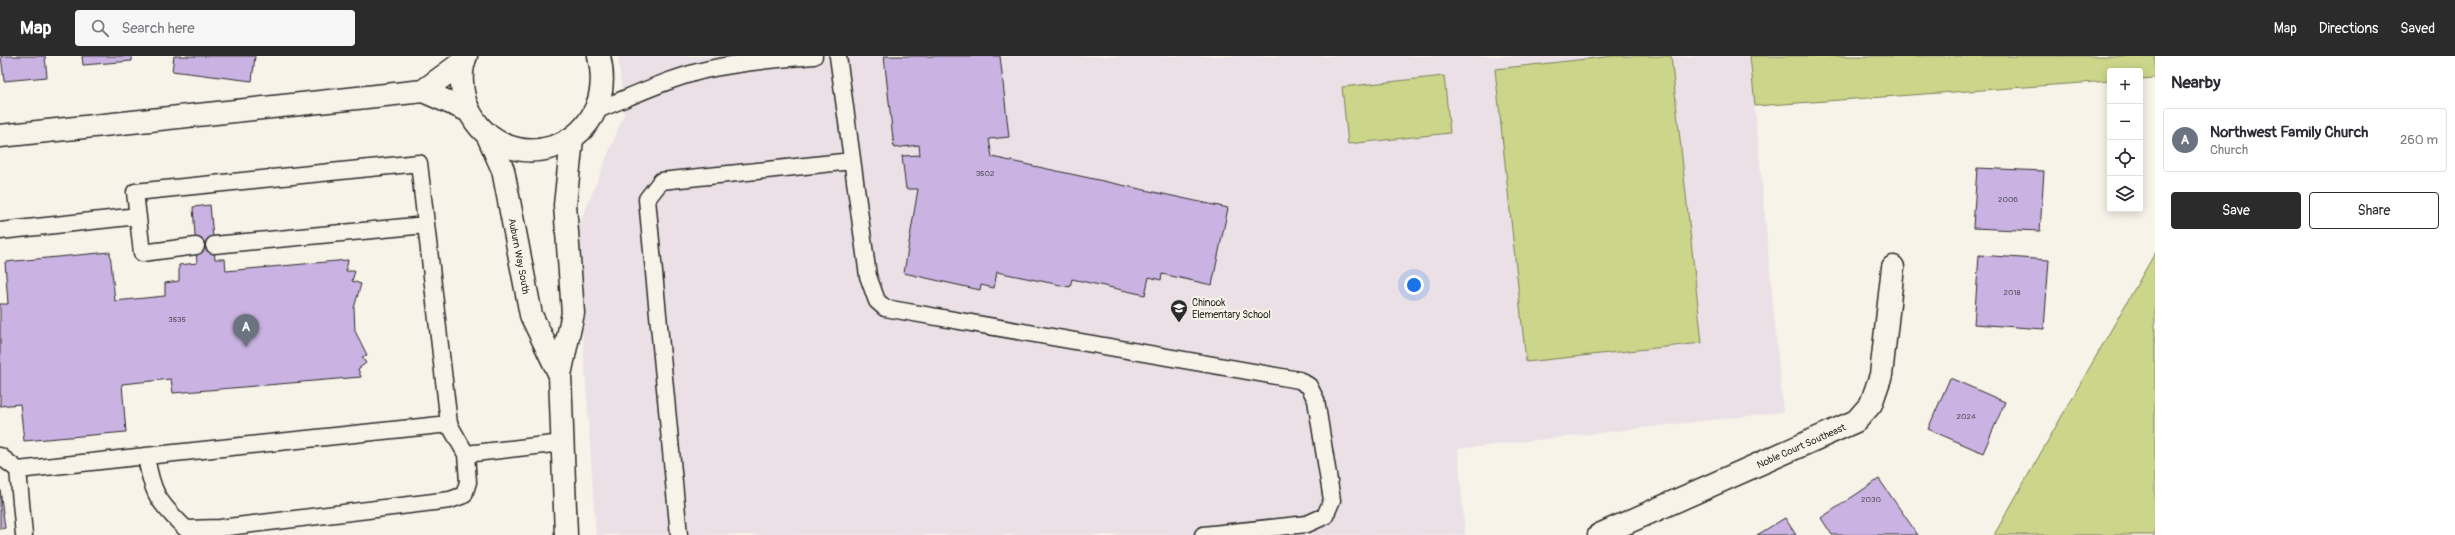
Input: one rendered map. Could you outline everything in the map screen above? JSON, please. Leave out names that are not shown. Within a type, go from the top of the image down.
[{"type":"street","name":"Auburn Way South","points":[[487,134],[506,145],[528,150],[551,148],[572,139],[586,126],[597,110],[602,92],[603,79],[599,56]]},
{"type":"street","name":"Auburn Way South","points":[[465,58],[462,78],[463,95],[469,111],[487,134],[503,170],[531,315],[560,375]]},
{"type":"street","points":[[423,91],[465,58]]},
{"type":"street","points":[[0,136],[423,91],[469,111]]},
{"type":"street","name":"Auburn Way South","points":[[566,535],[560,375],[573,313],[565,205],[572,139]]},
{"type":"street","name":"Noble Court Southeast","points":[[1599,535],[1856,422],[1871,404],[1881,375],[1894,267]]},
{"type":"lane","points":[[597,110],[666,83],[713,68],[755,61],[814,56]]},
{"type":"lane","points":[[838,56],[868,276],[877,301],[885,308],[1299,380],[1309,386],[1316,400],[1332,500],[1325,516],[1307,524],[1203,535]]},
{"type":"lane","points":[[679,535],[647,199],[661,181],[852,161]]},
{"type":"lane","points":[[146,456],[150,480],[163,507],[186,529],[220,528],[450,500],[464,495],[468,482],[466,454],[449,424],[419,163],[135,192],[142,254],[196,246]]},
{"type":"lane","points":[[0,230],[138,216]]},
{"type":"lane","points":[[214,244],[426,225]]},
{"type":"lane","points":[[0,456],[18,470],[449,424]]},
{"type":"lane","points":[[466,454],[562,443]]},
{"type":"lane","points":[[18,470],[24,535]]},
{"type":"shaded area","name":"Chinook Elementary School","points":[[618,56],[1750,56],[1783,412],[1458,449],[1465,535],[596,535],[576,233],[624,115]]},
{"type":"green space","points":[[1614,56],[1671,56],[1702,343],[1526,362],[1495,69]]},
{"type":"green space","points":[[1750,56],[2155,56],[2155,78],[2143,79],[2143,68],[2107,68],[2107,81],[1755,106]]},
{"type":"green space","points":[[1444,76],[1450,133],[1348,144],[1342,87]]},
{"type":"green space","points":[[2155,253],[2155,535],[1994,535]]},
{"type":"building","points":[[1,56],[45,56],[47,77],[4,81]]},
{"type":"building","points":[[82,56],[132,56],[132,61],[83,65]]},
{"type":"building","points":[[174,56],[255,56],[252,81],[172,71]]},
{"type":"building","points":[[884,56],[1000,56],[1009,137],[989,139],[992,157],[1228,208],[1212,285],[1162,274],[1161,280],[1149,277],[1145,295],[1072,279],[1070,287],[997,272],[994,288],[981,285],[980,290],[904,273],[918,189],[906,189],[902,156],[920,155],[919,145],[894,148]]},
{"type":"building","points":[[1977,168],[2044,171],[2040,231],[1973,228]]},
{"type":"building","points":[[210,205],[215,259],[225,259],[226,271],[348,260],[346,271],[355,271],[352,281],[361,284],[354,308],[355,331],[367,355],[362,357],[366,363],[358,369],[361,377],[173,393],[171,379],[122,384],[126,432],[24,441],[20,404],[0,406],[0,304],[8,304],[5,262],[110,252],[115,301],[165,296],[165,283],[179,281],[179,265],[197,263],[193,207]]},
{"type":"building","points":[[1979,255],[2049,260],[2044,329],[1974,324]]},
{"type":"building","points":[[1950,378],[2005,402],[1983,453],[1928,429]]},
{"type":"building","points":[[1879,479],[1918,535],[1832,535],[1821,518]]},
{"type":"building","points":[[0,489],[5,528],[0,529]]},
{"type":"building","points":[[1785,518],[1796,535],[1757,535]]},
{"type":"place","name":"Chinook Elementary School","points":[[1179,323]]},
{"type":"place","name":"Northwest Family Church","points":[[246,347]]}]
